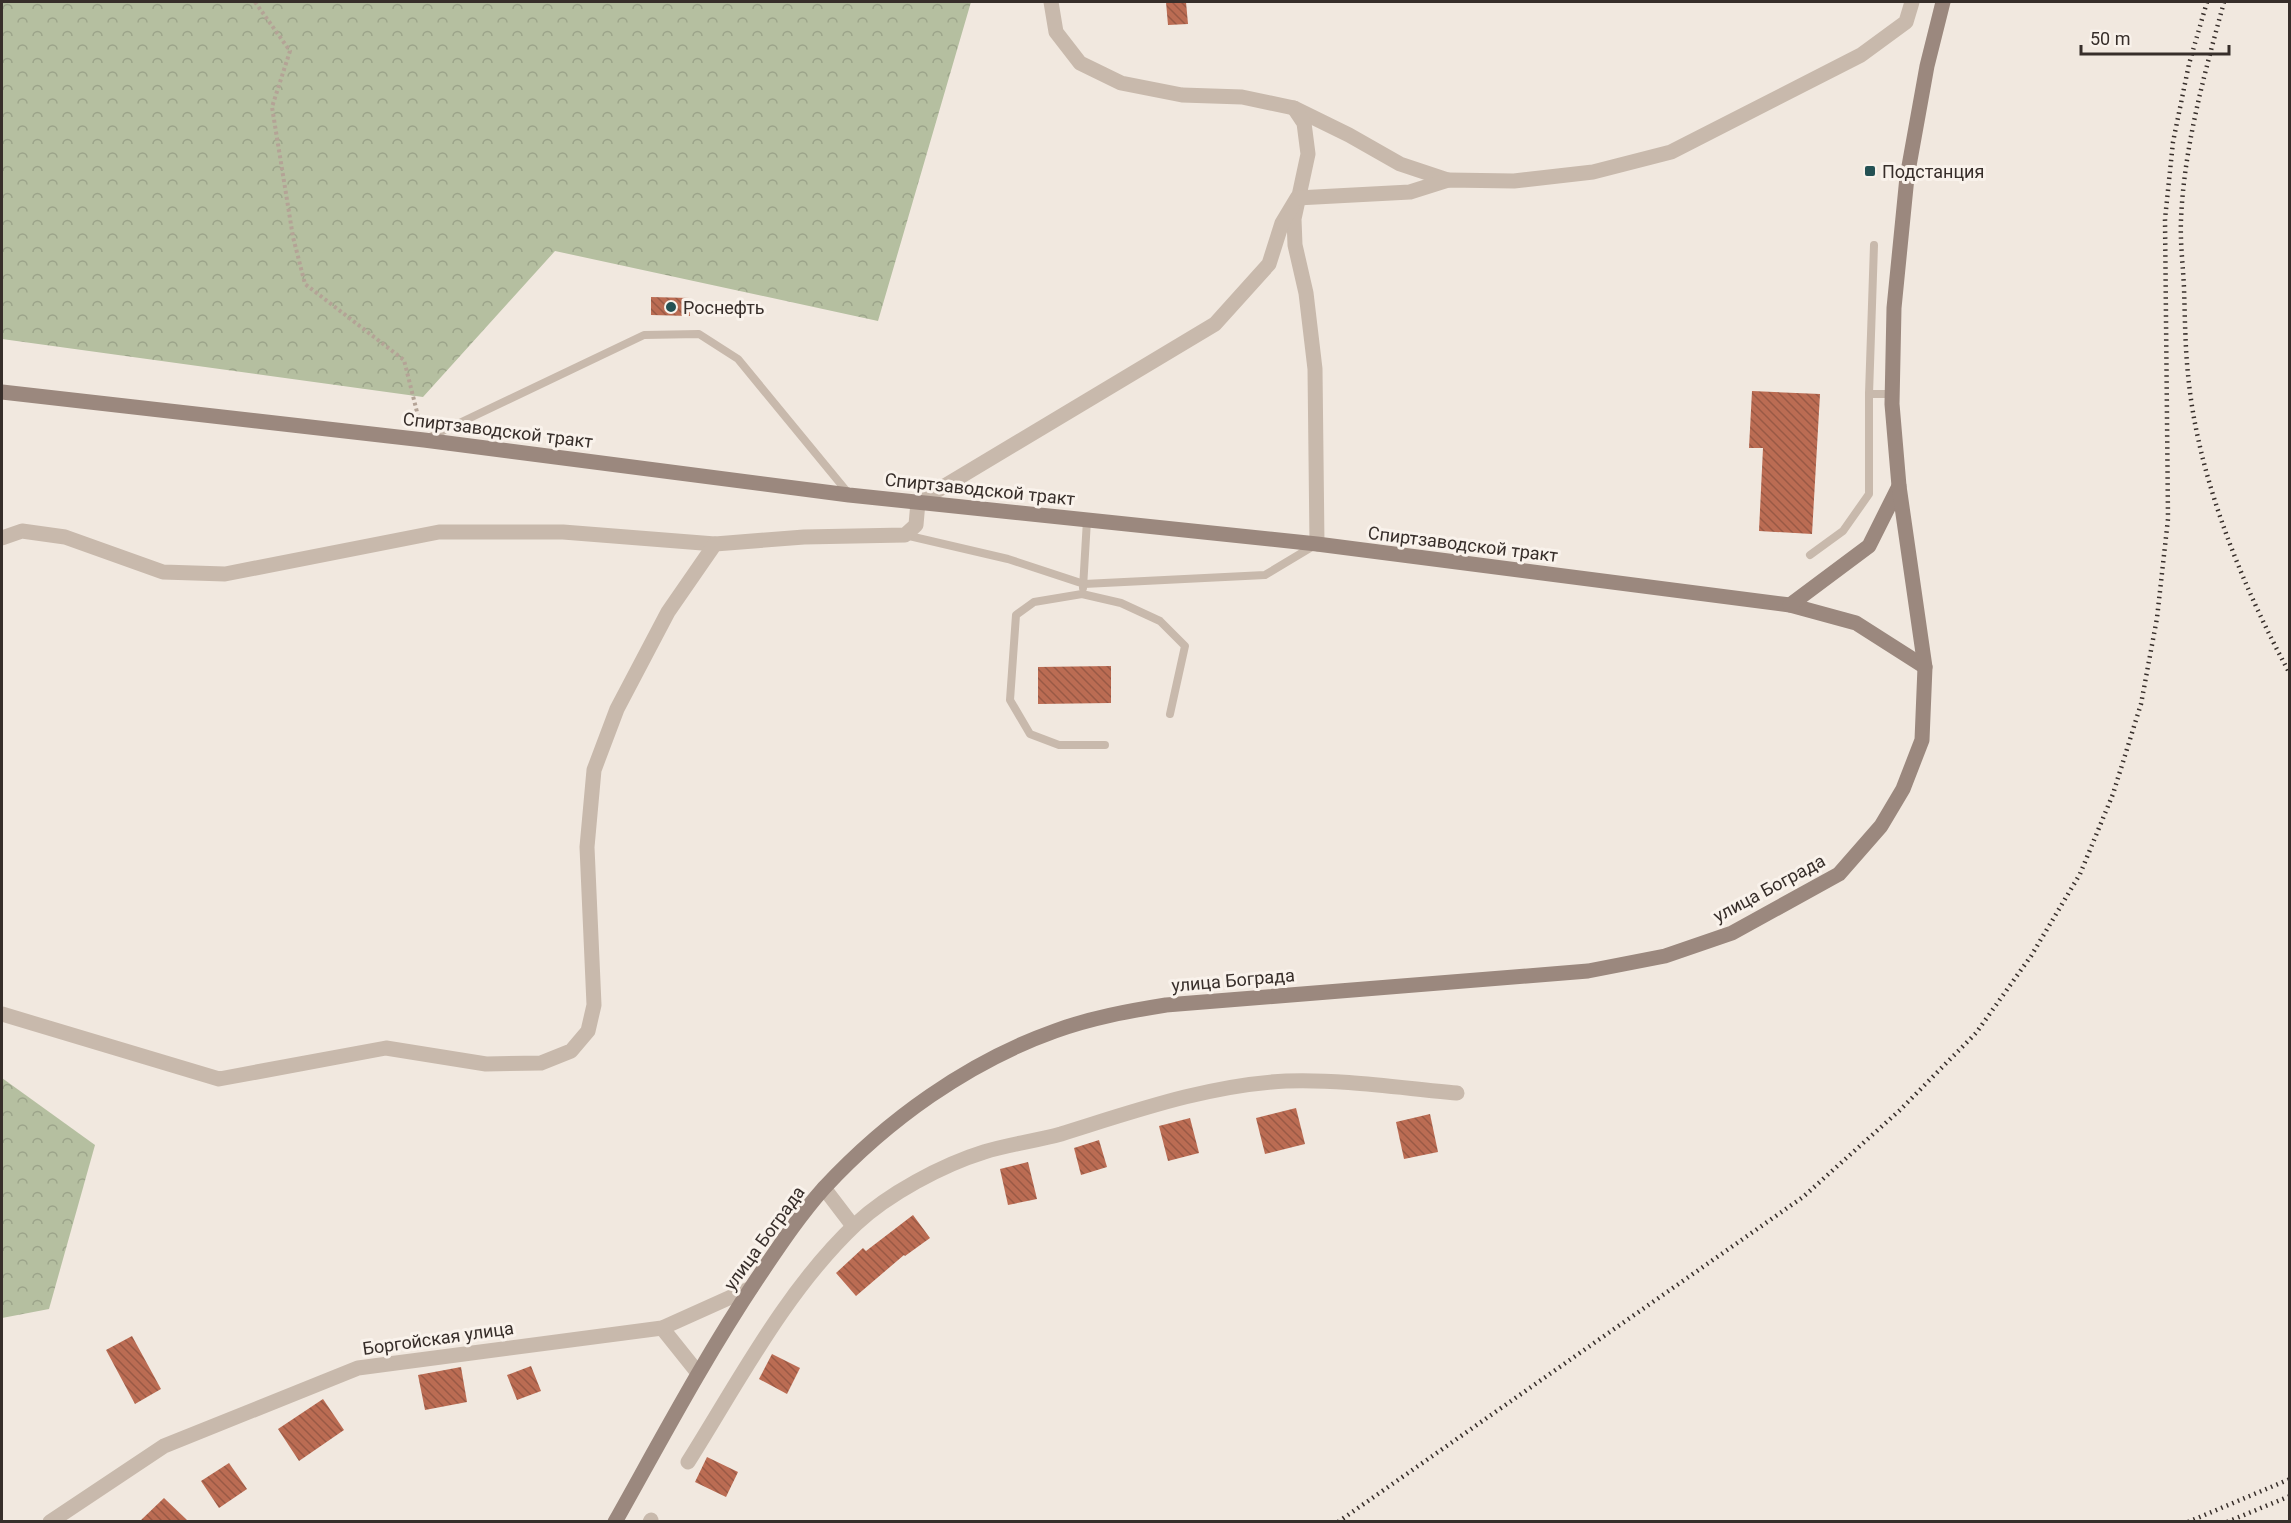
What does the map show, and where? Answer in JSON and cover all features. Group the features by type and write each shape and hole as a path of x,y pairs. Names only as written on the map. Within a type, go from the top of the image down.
{"main road":[{"name":"улица Бограда","path":"615,1521 698,1373 789,1232 824,1188 868,1145 909,1110 966,1074 1008,1051 1056,1030 1130,1011 1166,1005 1588,971 1665,956 1732,933 1839,874 1881,826 1904,789 1922,740 1925,667 1899,486 1892,394 1894,308 1907,177 1927,66 1943,2"},
{"name":"Спиртзаводской тракт","path":"2,392 424,440 849,495 1317,544 1790,605 1856,623 1925,667"},
{"path":"1790,605 1869,546 1899,486"}],"street":[{"path":"1051,2 1056,32 1080,63 1121,83 1182,94 1242,97 1294,108 1349,135 1400,164 1448,180 1514,181 1593,172 1671,152 1862,55 1906,22 1912,2"},
{"path":"1294,108 1304,123 1308,154 1294,219 1295,245 1306,293 1315,369 1317,544"},
{"path":"1297,198 1410,192 1448,180"},
{"path":"2,538 22,531 65,537 163,572 225,574 439,532 563,532 715,544 804,537 905,535 916,525 918,502 1215,324 1269,264 1282,223 1297,198"},
{"path":"2,1014 219,1079 386,1048 486,1064 541,1063 571,1051 588,1031 594,1005 587,848 594,770 617,709 668,612 715,544"},
{"path":"688,1462 797,1289 854,1226 883,1203 931,1174 984,1152 1057,1135 1162,1102 1218,1089 1286,1081 1340,1082 1457,1093"},
{"path":"824,1188 854,1226"},
{"name":"Боргойская улица","path":"50,1521 164,1446 358,1368 662,1328 752,1288"},
{"path":"662,1328 698,1373"}],"lane":[{"path":"1810,555 1843,531 1869,494 1869,394 1874,245"},
{"path":"424,440 644,335 699,334 738,359 849,495"},
{"path":"1869,394 1892,394"},
{"path":"1082,594 1087,520"},
{"path":"905,535 1008,559 1084,584 1265,575 1317,544"},
{"path":"1105,745 1059,745 1030,734 1010,700 1016,615 1034,602 1082,594 1121,603 1160,621 1185,646 1170,714"}],"path":[{"path":"255,2 290,51 272,106 293,237 305,284 404,360 424,440"}],"green space":[{"path":"2,2 971,2 878,321 555,251 423,397 2,339"},
{"path":"2,1078 95,1145 49,1309 2,1318"}],"building":[{"path":"1166,2 1186,2 1188,24 1168,25"},
{"name":"Роснефть","path":"651,297 690,298 690,316 651,315"},
{"path":"1752,391 1820,394 1812,534 1759,531 1763,448 1749,448"},
{"path":"1111,666 1111,703 1038,704 1038,667"},
{"path":"1296,1108 1305,1144 1265,1154 1256,1118"},
{"path":"1430,1114 1438,1152 1404,1159 1396,1122"},
{"path":"1190,1118 1199,1153 1168,1161 1159,1126"},
{"path":"1099,1140 1107,1167 1081,1175 1074,1148"},
{"path":"1028,1162 1037,1199 1008,1205 1000,1169"},
{"path":"913,1215 930,1238 904,1255 856,1296 836,1273 863,1248 866,1251"},
{"path":"132,1336 161,1389 135,1404 106,1350"},
{"path":"772,1354 800,1368 787,1394 759,1379"},
{"path":"531,1366 541,1391 517,1400 507,1375"},
{"path":"461,1367 467,1402 425,1410 418,1375"},
{"path":"323,1399 344,1430 299,1461 278,1429"},
{"path":"707,1457 738,1472 726,1497 695,1482"},
{"path":"229,1463 247,1489 219,1508 201,1481"},
{"path":"164,1498 188,1521 140,1521"}],"railway":[{"path":"1338,1522 1803,1197 1899,1111 1976,1033 2031,956 2080,874 2113,794 2141,704 2157,618 2168,519 2165,219 2173,142 2189,64 2207,2"},
{"path":"2224,2 2196,110 2183,192 2181,237 2188,374 2201,451 2224,529 2255,604 2290,674"},
{"path":"2188,1522 2290,1479"},
{"path":"2227,1522 2290,1496"}],"place":[{"name":"Подстанция","path":"1870,171"},
{"name":"Роснефть","path":"671,307"}]}
